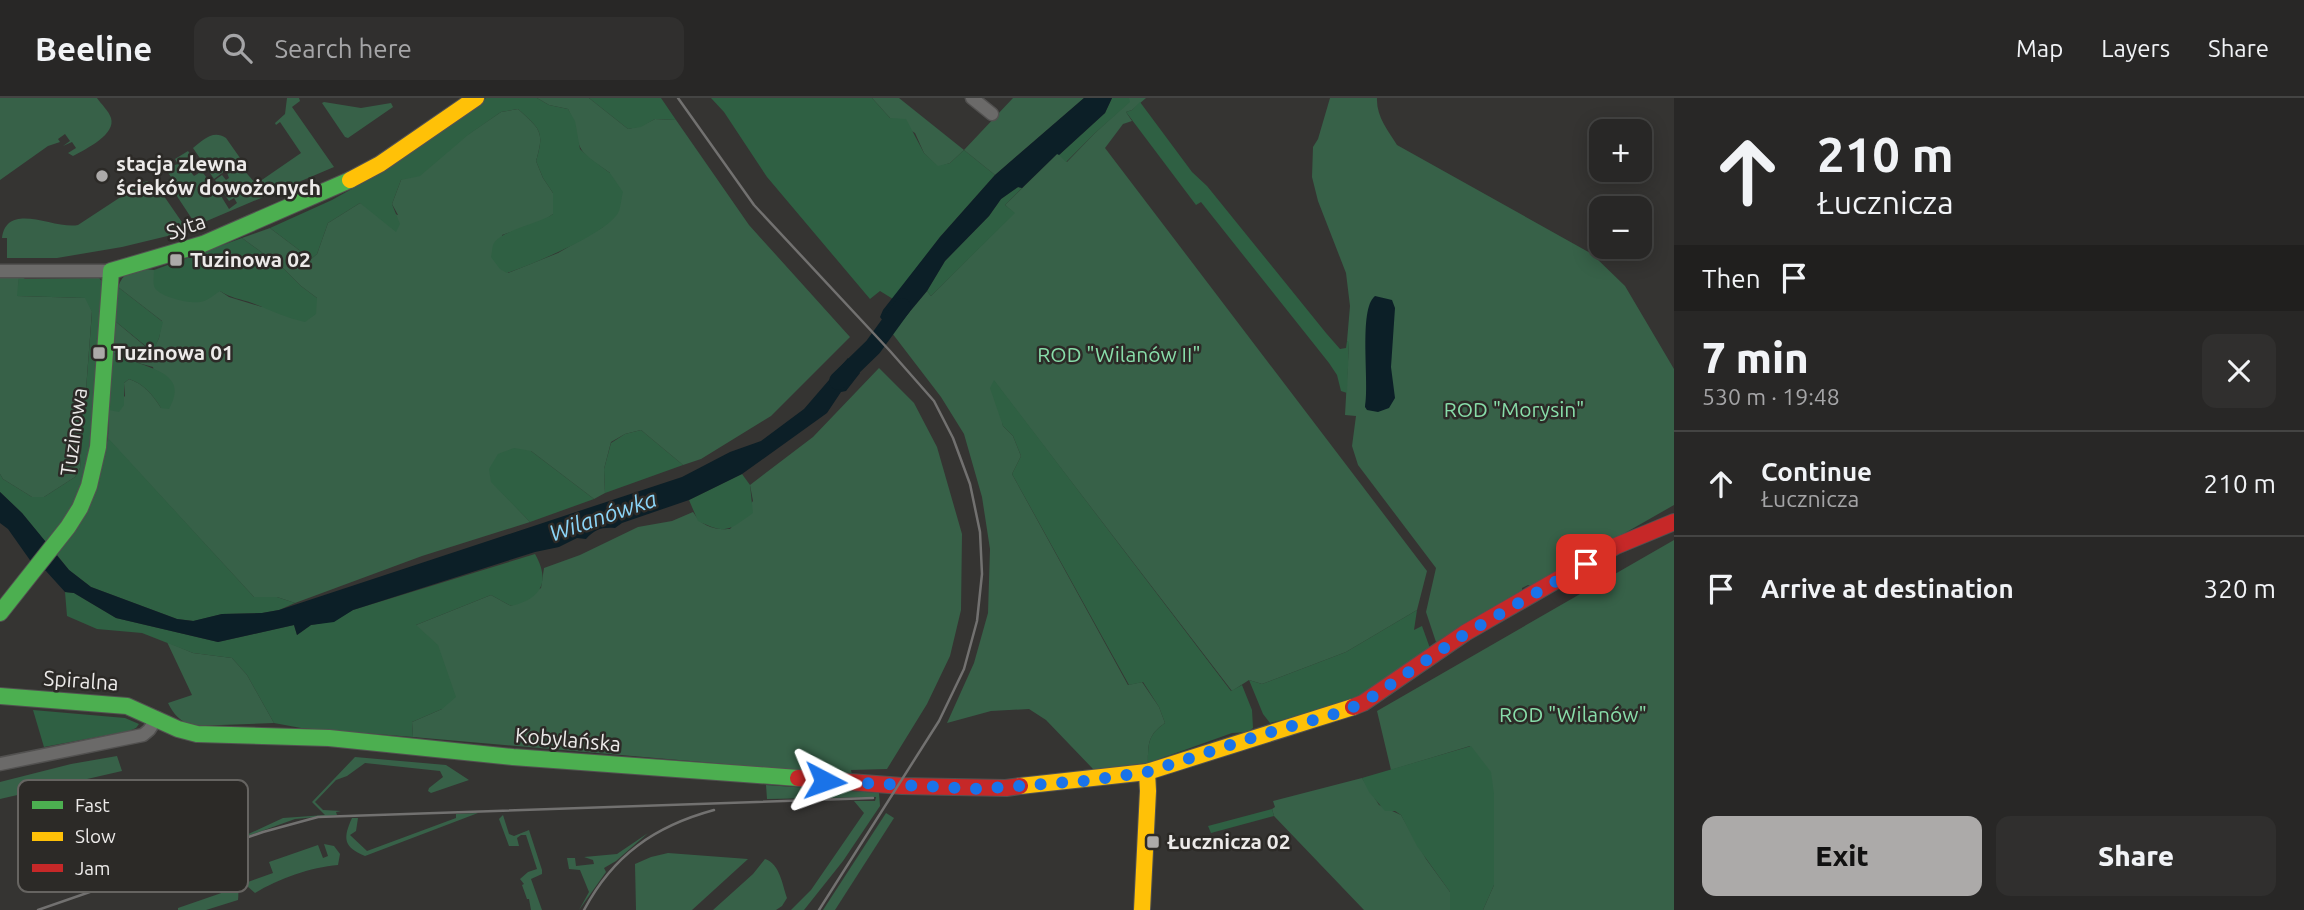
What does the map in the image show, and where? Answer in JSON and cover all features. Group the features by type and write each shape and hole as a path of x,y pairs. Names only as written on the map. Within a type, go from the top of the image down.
{"street":[{"name":"Syta","path":"0,271 111,271 203,244 339,186 380,164 476,98"},
{"path":"972,98 992,114"},
{"name":"Tuzinowa","path":"0,613 80,508 95,466 111,271"},
{"name":"Kobylańska","path":"157,718 178,729 197,734 329,738 526,758 902,786 1006,788 1147,772 1363,703 1465,634 1616,546 1674,522"},
{"name":"Spiralna","path":"0,696 127,706 157,718"},
{"path":"0,764 143,735 157,718"},
{"path":"1142,910 1147,772"}],"green space":[{"path":"0,98 97,98 110,115 111,124 100,140 73,156 68,153 76,148 72,142 63,146 70,141 65,134 58,139 60,142 48,146 0,180"},
{"path":"287,98 299,98 300,101 292,107 334,167 202,223 199,219 194,222 167,181 171,177 165,168 172,162 178,164 175,159 188,151 198,165 190,171 194,176 199,173 196,169 199,167 229,209 237,203 234,198 229,201 215,180 222,175 226,180 229,178 226,170 214,179 193,148 212,135 226,138 245,165 242,168 256,184 301,153 280,122 276,125 275,123 285,114"},
{"path":"486,98 537,98 549,105 568,109 575,121 580,149 610,173 623,192 619,211 611,221 584,239 550,256 507,273 500,269 491,257 493,245 497,240 511,231 553,214 553,193 536,161 540,143 539,131 518,109 501,112 468,135 420,176 401,180 392,204 400,224 396,232 360,203 328,223 317,254 311,259 270,228 332,200 382,172"},
{"path":"537,98 589,98 628,129 655,119 676,120 749,225 850,337 771,416 701,459 683,465 641,430 625,434 611,442 604,469 605,493 594,499 531,451 492,482 530,522 422,556 295,603 277,597 254,597 108,439 109,410 125,396 124,383 129,379 148,390 161,408 153,367 112,352 115,321 152,352 159,338 162,321 118,287 121,281 132,271 148,269 154,270 155,278 220,291 229,297 262,307 317,298 282,267 242,238 270,228 311,259 317,254 328,223 360,203 398,215 392,204 401,180 501,112 518,109 539,131 540,143 536,161 553,193 553,214 543,221 502,235 508,273 558,253 603,227 610,173 582,151 568,109 549,105"},
{"path":"589,98 661,98 676,120 655,119 641,127 628,129"},
{"path":"711,98 872,98 890,118 906,119 924,153 938,166 950,163 964,150 995,175 940,237 893,299 880,291 870,299 767,177 724,112"},
{"path":"872,98 899,98 964,150 950,163 938,167 924,153 915,133 890,118"},
{"path":"1013,98 1084,98 995,175 964,150"},
{"path":"1112,98 1129,98 1130,102 1066,162 1059,155 1105,113"},
{"name":"ROD \"Wilanów II\"","path":"1129,98 1146,98 1126,112 1132,121 1123,124 1105,148 1427,571 1417,610 1346,652 1262,684 1249,680 1232,691 994,381 1003,426 1013,436 1021,456 1012,474 1128,685 1142,682 1159,707 1165,723 1150,740 1148,763 1094,770 1046,720 1029,709 991,711 947,723 974,663 988,613 990,549 982,497 964,434 941,397 892,333 927,291 931,296 1014,213 1005,205 1058,153 1067,162 1129,102"},
{"name":"ROD \"Morysin\"","path":"1330,98 1377,98 1386,129 1397,145 1589,252 1589,259 1597,259 1625,286 1674,369 1674,505 1532,586 1522,588 1522,592 1436,642 1426,612 1436,568 1358,465 1352,446 1356,416 1345,415 1350,306 1346,273 1318,201 1312,177 1313,147 1318,139"},
{"path":"1140,102 1192,172 1207,186 1326,333 1340,349 1346,348 1347,341 1349,342 1347,393 1341,391 1337,375 1329,363 1201,202 1196,205 1126,112"},
{"path":"322,103 361,108 391,103 393,107 348,138"},
{"path":"147,181 157,186 186,228 180,233 122,247 57,258 7,258 7,238 2,238 6,227 13,221 33,219 78,225"},
{"path":"1018,187 1022,188 1005,205 1015,213 931,296 927,291 945,261 989,216 1001,199"},
{"path":"242,238 282,267 317,298 316,314 305,322 220,291 203,301 189,302 156,290 154,270"},
{"path":"19,275 25,279 99,278 104,283 86,482 48,545 22,513 0,492 0,474 3,479 32,497 44,497 75,477 80,468 92,312 85,298 17,296"},
{"path":"0,278 19,278 18,296 86,298 92,311 80,468 75,477 44,497 32,497 3,479 0,474"},
{"path":"118,287 163,322 153,352 115,321"},
{"path":"112,352 167,376 175,389 169,409 161,408 148,390 129,379 124,383 124,405 119,412 109,410"},
{"path":"879,368 914,403 937,447 962,534 961,610 950,656 927,704 887,769 851,770 852,775 413,737 412,722 442,709 416,625 491,595 511,606 541,588 544,568 580,555 638,527 672,521 693,512 708,526 730,529 753,501 750,485 813,437"},
{"path":"994,380 1231,691 1242,685 1252,710 1253,728 1248,732 1232,733 1148,763 1150,740 1165,723 1159,707 1143,682 1129,685 1012,474 1021,456 1013,436 1003,426 990,388"},
{"path":"641,430 683,465 605,493 604,469 611,443 625,434"},
{"path":"108,438 254,597 277,597 295,603 262,613 222,614 194,621 177,619 91,587 69,570 57,555 97,489"},
{"path":"514,448 531,451 594,499 530,522 491,482 489,469 498,454"},
{"path":"742,474 750,485 753,513 727,529 715,528 698,521 689,500"},
{"name":"ROD \"Wilanów\"","path":"1674,540 1674,910 1483,910 1494,885 1470,746 1391,770 1377,711"},
{"path":"535,554 540,564 542,581 536,594 530,599 511,606 491,595 416,625 438,645 456,697 442,709 412,722 413,737 301,728 274,723 247,675 232,658 193,653 142,633 97,629 67,616 65,592 74,593 116,618 218,642 294,625 297,635 311,625 334,621 353,610"},
{"path":"1417,610 1414,630 1422,626 1431,651 1342,706 1270,723 1263,714 1249,680 1262,684 1346,652"},
{"path":"167,642 193,653 232,658 247,675 274,723 192,726 180,719 168,703 192,695"},
{"path":"33,710 125,718 139,724 129,731 44,747"},
{"path":"1471,746 1491,772 1494,794 1494,885 1483,910 1450,910 1450,892 1417,846 1401,815 1395,811 1385,811 1369,792 1362,778"},
{"path":"117,756 122,771 83,780 18,780 18,795 0,799 0,782 71,764"},
{"path":"355,757 446,765 469,780 431,793 429,788 443,777 440,771 365,763 347,776 336,780 315,802 323,810 341,811 336,812 337,815 295,819 248,836 283,818 325,815 312,802"},
{"path":"1362,778 1379,805 1401,815 1426,859 1450,892 1450,910 1364,910 1274,816 1273,801"},
{"path":"766,785 879,793 880,806 843,861 804,910 791,910 811,890 864,813 854,801 875,801 876,797 767,799"},
{"path":"1272,809 1274,816 1211,833 1208,826"},
{"path":"478,813 365,856 352,849 346,836 352,818 358,818 356,831 350,835 367,851 456,818 456,814"},
{"path":"886,813 894,818 835,910 823,910"},
{"path":"503,815 509,834 514,836 529,830 542,870 542,874 531,879 542,910 531,910 520,879 537,869 526,835 517,838 519,846 509,846 499,819"},
{"path":"648,833 604,868 606,872 579,910 589,892 580,870 569,869 567,858 575,858 576,866 594,864 593,860 584,857 617,854"},
{"path":"324,844 334,846 340,854 338,865 295,874 255,893 248,887 248,882 273,873 269,862 318,845 323,858 328,856"},
{"path":"668,853 748,859 692,910 636,910 635,864"},
{"path":"765,859 774,865 780,875 787,898 782,906 776,910 713,910 753,874"},
{"path":"224,892 238,892 238,900 206,910 178,908"}],"water":[{"path":"1084,98 1112,98 1105,113 1059,155 1022,188 1018,187 1001,199 989,216 945,261 927,291 892,333 880,317 883,310 940,237 995,175"},
{"path":"1375,296 1392,300 1395,308 1391,367 1395,398 1389,408 1378,412 1365,407 1367,315"},
{"path":"848,358 860,373 846,391 841,392 827,413 742,474 689,500 622,523 615,528 599,529 586,539 577,538 559,547 535,552 353,610 334,622 311,625 297,635 294,625 218,642 116,618 74,593 65,592 46,571 32,563 8,529 0,523 0,492 22,513 69,570 91,587 177,619 193,621 222,614 279,610 682,477 730,452 761,441 804,409"}],"waterway":[{"name":"Wilanówka","path":"838,381 873,347 902,307"}],"railway":[{"path":"678,98 754,205 934,401 953,438 970,484 980,532 982,574 977,621 964,669 939,721 819,910"},
{"path":"248,837 318,817 873,798"},
{"path":"584,910 608,873 638,845 673,825 714,810"},
{"path":"38,910 90,892"}],"traffic: fast":[{"path":"0,613 68,527 89,486 98,447 111,271 203,244 350,180"},
{"path":"0,696 127,706 178,729 197,734 329,738 513,757 798,778"}],"traffic: slow":[{"path":"350,180 380,164 476,98"},
{"path":"1020,786 1147,772 1353,707"},
{"path":"1142,910 1147,772"}],"traffic: jam":[{"path":"1353,707 1363,703 1465,633 1616,546 1674,522"},
{"path":"798,778 902,786 1020,786"}],"place":[{"name":"stacja zlewna ścieków dowożonych","path":"102,176"},
{"name":"Tuzinowa 02","path":"176,260"},
{"name":"Tuzinowa 01","path":"99,353"},
{"name":"Łucznicza 02","path":"1153,842"}],"route":[{"path":"825,781 979,789 1083,781 1147,772 1363,703 1435,652 1586,564"}]}
